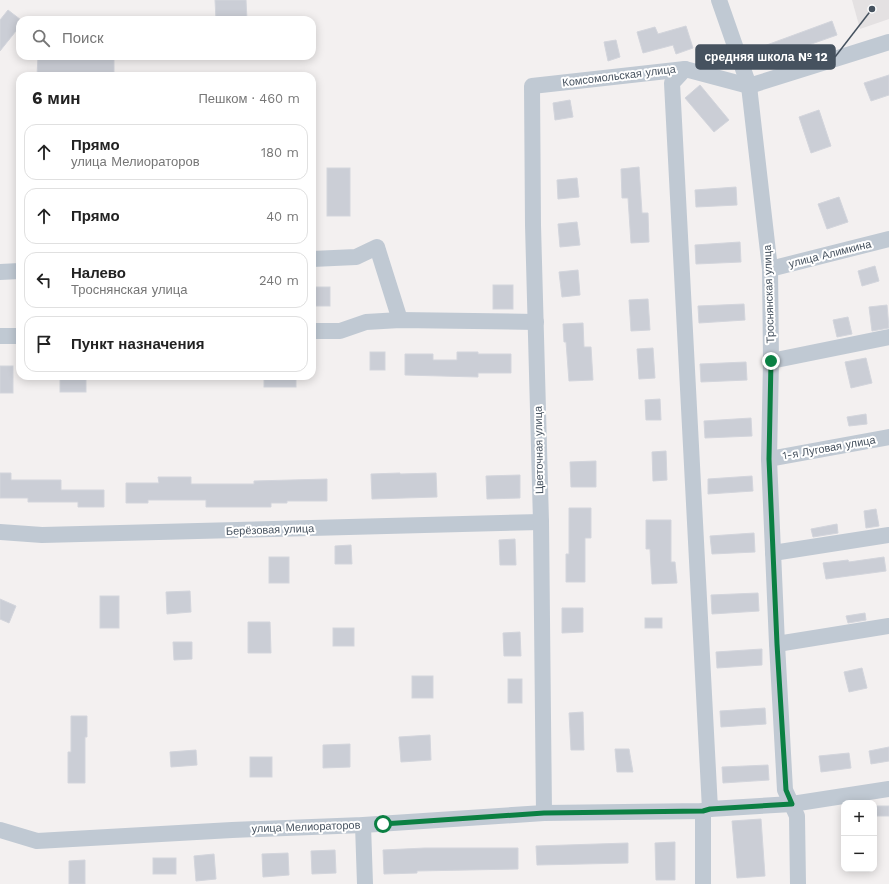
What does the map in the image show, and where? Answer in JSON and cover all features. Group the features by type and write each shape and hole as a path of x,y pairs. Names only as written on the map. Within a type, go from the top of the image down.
{"street":[{"name":"Троснянская улица","path":"719,0 749,86 770,269 771,361 769,459 772,553 786,790 797,816 798,884"},
{"path":"749,86 889,42"},
{"path":"685,69 672,83 706,810 703,884"},
{"name":"Комсомольская улица","path":"532,86 685,69 749,86"},
{"name":"Цветочная улица","path":"532,86 533,225 541,522 544,813"},
{"name":"улица Алимкина","path":"770,269 889,239"},
{"path":"316,259 356,257 377,247 400,320"},
{"path":"0,272 16,271"},
{"path":"316,331 340,331 366,322 400,320 536,322"},
{"path":"0,336 16,336"},
{"path":"771,361 889,336"},
{"name":"1-я Луговая улица","path":"769,459 889,437"},
{"name":"Берёзовая улица","path":"0,532 42,535 541,522"},
{"path":"772,553 889,535"},
{"path":"777,644 889,626"},
{"name":"улица Мелиораторов","path":"0,830 37,841 232,830 363,825 544,813 706,810 792,804 889,788"},
{"path":"363,825 365,884"}],"shaded area":[{"path":"852,0 889,0 889,19 860,29"}],"building":[{"path":"215,0 246,0 247,16 216,16"},
{"path":"8,10 16,16 16,31 0,51 0,20"},
{"path":"832,21 837,35 769,59 764,46"},
{"path":"686,26 693,48 676,54 673,45 643,53 637,32 655,27 658,34"},
{"path":"616,40 620,57 608,61 604,42"},
{"path":"38,60 114,60 114,72 37,72"},
{"path":"889,75 889,95 871,101 864,83"},
{"path":"700,85 729,120 714,132 685,98"},
{"path":"570,100 573,117 555,120 553,103"},
{"path":"819,110 831,146 811,153 799,117"},
{"path":"639,167 642,213 648,213 649,242 631,243 628,198 622,198 621,169"},
{"path":"327,168 350,168 350,216 327,216"},
{"path":"577,178 579,197 558,199 557,180"},
{"path":"736,187 737,205 696,207 695,190"},
{"path":"839,197 848,222 827,229 818,204"},
{"path":"577,222 580,245 560,247 558,224"},
{"path":"740,242 741,262 696,264 695,245"},
{"path":"875,266 879,281 862,286 858,271"},
{"path":"578,270 580,295 562,297 559,272"},
{"path":"493,285 513,285 513,309 493,309"},
{"path":"316,287 330,287 330,306 316,306"},
{"path":"648,299 650,330 631,331 629,300"},
{"path":"744,304 745,320 699,323 698,306"},
{"path":"887,305 889,328 872,331 869,307"},
{"path":"848,317 852,334 837,337 833,320"},
{"path":"583,323 584,347 591,347 593,380 569,381 563,324"},
{"path":"653,348 655,378 639,379 637,349"},
{"path":"370,352 385,352 385,370 370,370"},
{"path":"457,352 478,352 478,354 511,354 511,373 478,373 478,377 405,375 405,354 433,354 433,360 457,360"},
{"path":"866,358 872,383 851,388 845,362"},
{"path":"746,362 747,380 701,382 700,364"},
{"path":"0,366 13,366 13,393 0,393"},
{"path":"60,380 86,380 86,392 60,392"},
{"path":"264,380 296,380 296,387 264,387"},
{"path":"660,399 661,420 646,420 645,400"},
{"path":"866,414 867,424 849,426 847,417"},
{"path":"751,418 752,436 705,438 704,421"},
{"path":"666,451 667,480 653,481 652,452"},
{"path":"596,461 596,487 571,487 570,462"},
{"path":"0,473 11,473 11,480 61,480 61,490 104,490 104,507 78,507 78,502 28,502 28,498 0,498"},
{"path":"436,473 437,497 372,499 371,474"},
{"path":"520,475 520,498 487,499 486,476"},
{"path":"752,476 753,491 708,494 708,479"},
{"path":"158,477 191,477 191,484 254,484 254,481 327,479 327,501 287,501 287,503 271,503 271,507 206,507 206,500 148,500 148,503 126,503 126,483 159,483"},
{"path":"569,508 591,508 591,538 585,538 585,582 566,582 566,554 569,554"},
{"path":"876,509 879,526 866,528 864,511"},
{"path":"646,520 671,520 671,562 675,562 677,583 652,584 650,549 646,549"},
{"path":"837,524 838,533 813,537 811,529"},
{"path":"754,533 755,552 712,554 710,536"},
{"path":"515,539 516,565 500,565 499,540"},
{"path":"351,545 352,564 335,564 335,546"},
{"path":"269,557 289,557 289,583 269,583"},
{"path":"884,557 886,571 826,579 823,563 848,560 849,562"},
{"path":"190,591 191,612 167,614 166,592"},
{"path":"758,593 759,611 712,614 711,595"},
{"path":"100,596 119,596 119,628 100,628"},
{"path":"0,599 16,606 9,623 0,619"},
{"path":"562,608 583,608 583,632 562,633"},
{"path":"865,613 866,620 848,623 846,616"},
{"path":"645,618 662,618 662,628 645,628"},
{"path":"248,622 270,622 271,653 248,653"},
{"path":"333,628 354,628 354,646 333,646"},
{"path":"520,632 521,656 504,656 503,633"},
{"path":"173,642 192,642 192,659 174,660"},
{"path":"762,649 762,665 717,668 716,652"},
{"path":"862,668 867,688 849,692 844,672"},
{"path":"412,676 433,676 433,698 412,698"},
{"path":"508,679 522,679 522,703 508,703"},
{"path":"765,708 766,724 721,727 720,711"},
{"path":"583,712 584,750 571,750 569,713"},
{"path":"71,716 87,716 87,737 85,737 85,783 68,783 68,752 71,752"},
{"path":"430,735 431,760 401,762 399,737"},
{"path":"350,744 350,767 323,768 323,745"},
{"path":"889,747 889,761 871,764 869,751"},
{"path":"615,749 629,749 633,772 617,772"},
{"path":"196,750 197,765 171,767 170,752"},
{"path":"849,753 851,768 821,772 819,756"},
{"path":"250,757 272,757 272,777 250,777"},
{"path":"768,765 769,780 723,783 722,767"},
{"path":"877,806 889,806 889,816 877,816"},
{"path":"761,819 765,876 737,878 732,821"},
{"path":"675,842 675,880 656,880 655,843"},
{"path":"628,843 628,863 537,865 536,846"},
{"path":"425,848 518,848 518,869 417,871 417,873 384,874 383,850"},
{"path":"335,850 336,873 312,874 311,851"},
{"path":"288,853 289,875 263,877 262,854"},
{"path":"214,854 216,879 196,881 194,856"},
{"path":"153,858 176,858 176,874 153,874"},
{"path":"85,860 85,884 69,884 69,861"}],"place":[{"name":"средняя школа № 12","path":"872,9"}],"route":[{"path":"383,824 544,813 703,811 710,809 792,804 786,790 772,553 769,459 771,361"}]}
